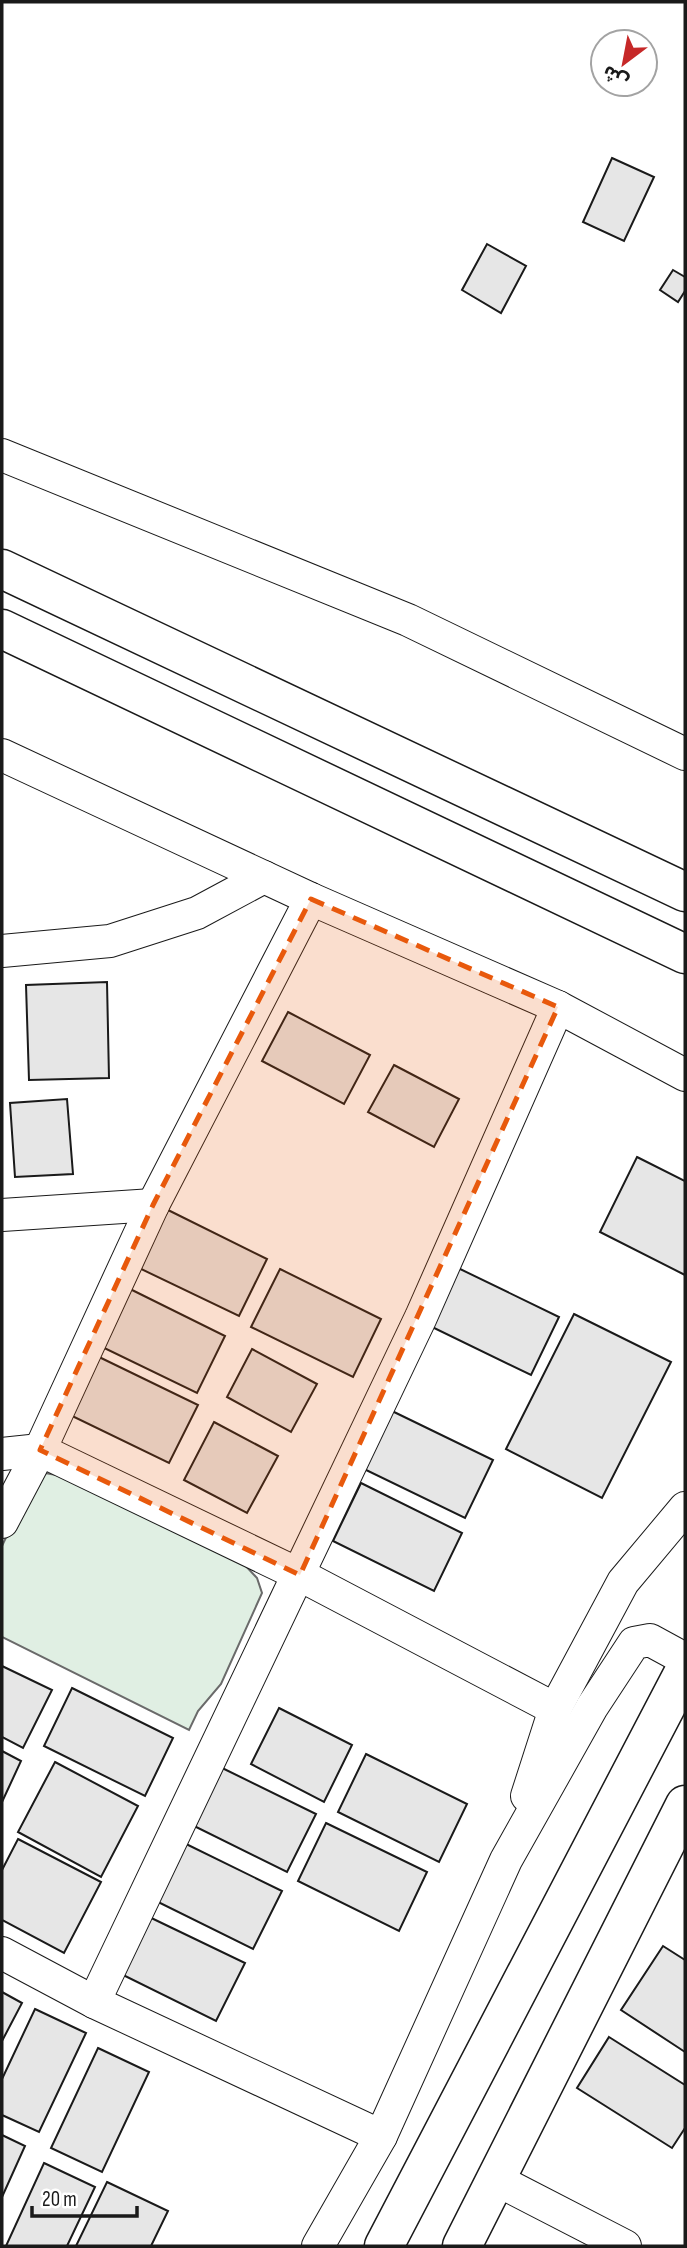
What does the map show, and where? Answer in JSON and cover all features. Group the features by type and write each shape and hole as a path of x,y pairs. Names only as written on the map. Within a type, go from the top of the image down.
{"main road":[{"path":"2,569 685,892"},
{"path":"2,629 685,954"},
{"path":"384,2246 685,1670"},
{"path":"462,2246 685,1805"}],"street":[{"path":"2,455 408,620 685,754"},
{"path":"2,755 311,899 558,1007 685,1075"},
{"path":"2,951 110,941 197,913 264,877"},
{"path":"2,1522 40,1450 153,1205 311,899"},
{"path":"93,2002 421,1317 558,1007"},
{"path":"2,1215 153,1205"},
{"path":"2,1454 40,1450 300,1574 555,1709"},
{"path":"506,1860 555,1709 623,1583 685,1508"},
{"path":"318,2246 381,2136 506,1860 592,1707 634,1643 650,1640 685,1659"},
{"path":"2,1953 93,2002 381,2136"},
{"path":"495,2179 625,2246"}],"highlighted area":[{"path":"311,899 558,1007 300,1575 40,1450 153,1205"}],"green space":[{"path":"45,1473 68,1477 243,1563 257,1578 262,1593 221,1684 198,1711 189,1730 2,1637 2,1546 33,1480"}],"building":[{"path":"612,158 654,177 624,241 583,222"},
{"path":"487,244 526,266 501,313 462,290"},
{"path":"673,270 685,277 685,291 678,302 660,290"},
{"path":"107,982 109,1078 29,1080 26,985"},
{"path":"288,1012 370,1055 344,1104 262,1061"},
{"path":"394,1065 459,1099 434,1147 368,1112"},
{"path":"67,1099 73,1174 15,1177 10,1103"},
{"path":"637,1157 685,1181 685,1275 600,1232"},
{"path":"166,1209 267,1259 239,1316 137,1267"},
{"path":"458,1268 559,1317 531,1375 430,1326"},
{"path":"280,1269 381,1319 353,1377 251,1327"},
{"path":"124,1286 225,1336 197,1393 96,1344"},
{"path":"574,1314 671,1362 602,1498 506,1449"},
{"path":"252,1349 317,1384 291,1432 227,1397"},
{"path":"97,1356 198,1405 169,1463 68,1414"},
{"path":"392,1411 493,1460 465,1518 364,1469"},
{"path":"214,1422 278,1456 247,1513 184,1480"},
{"path":"361,1483 462,1533 434,1591 333,1541"},
{"path":"2,1666 52,1690 23,1748 2,1737"},
{"path":"72,1688 173,1738 145,1796 44,1746"},
{"path":"279,1708 352,1745 324,1802 251,1764"},
{"path":"2,1751 21,1761 2,1802"},
{"path":"366,1754 467,1804 439,1862 338,1812"},
{"path":"55,1762 138,1806 101,1877 18,1832"},
{"path":"214,1764 316,1814 287,1872 186,1822"},
{"path":"326,1823 427,1872 399,1931 298,1881"},
{"path":"18,1839 101,1882 64,1953 2,1920 2,1870"},
{"path":"180,1841 282,1891 253,1949 152,1899"},
{"path":"143,1914 245,1963 216,2021 115,1971"},
{"path":"663,1946 685,1960 685,2052 621,2010"},
{"path":"2,1992 22,2003 2,2041"},
{"path":"35,2009 86,2033 39,2132 2,2115 2,2079"},
{"path":"609,2037 685,2085 685,2128 672,2148 577,2088"},
{"path":"98,2048 149,2072 102,2172 51,2148"},
{"path":"2,2135 25,2146 2,2197"},
{"path":"44,2163 95,2187 67,2246 6,2246"},
{"path":"107,2182 168,2211 151,2246 76,2246"}]}
